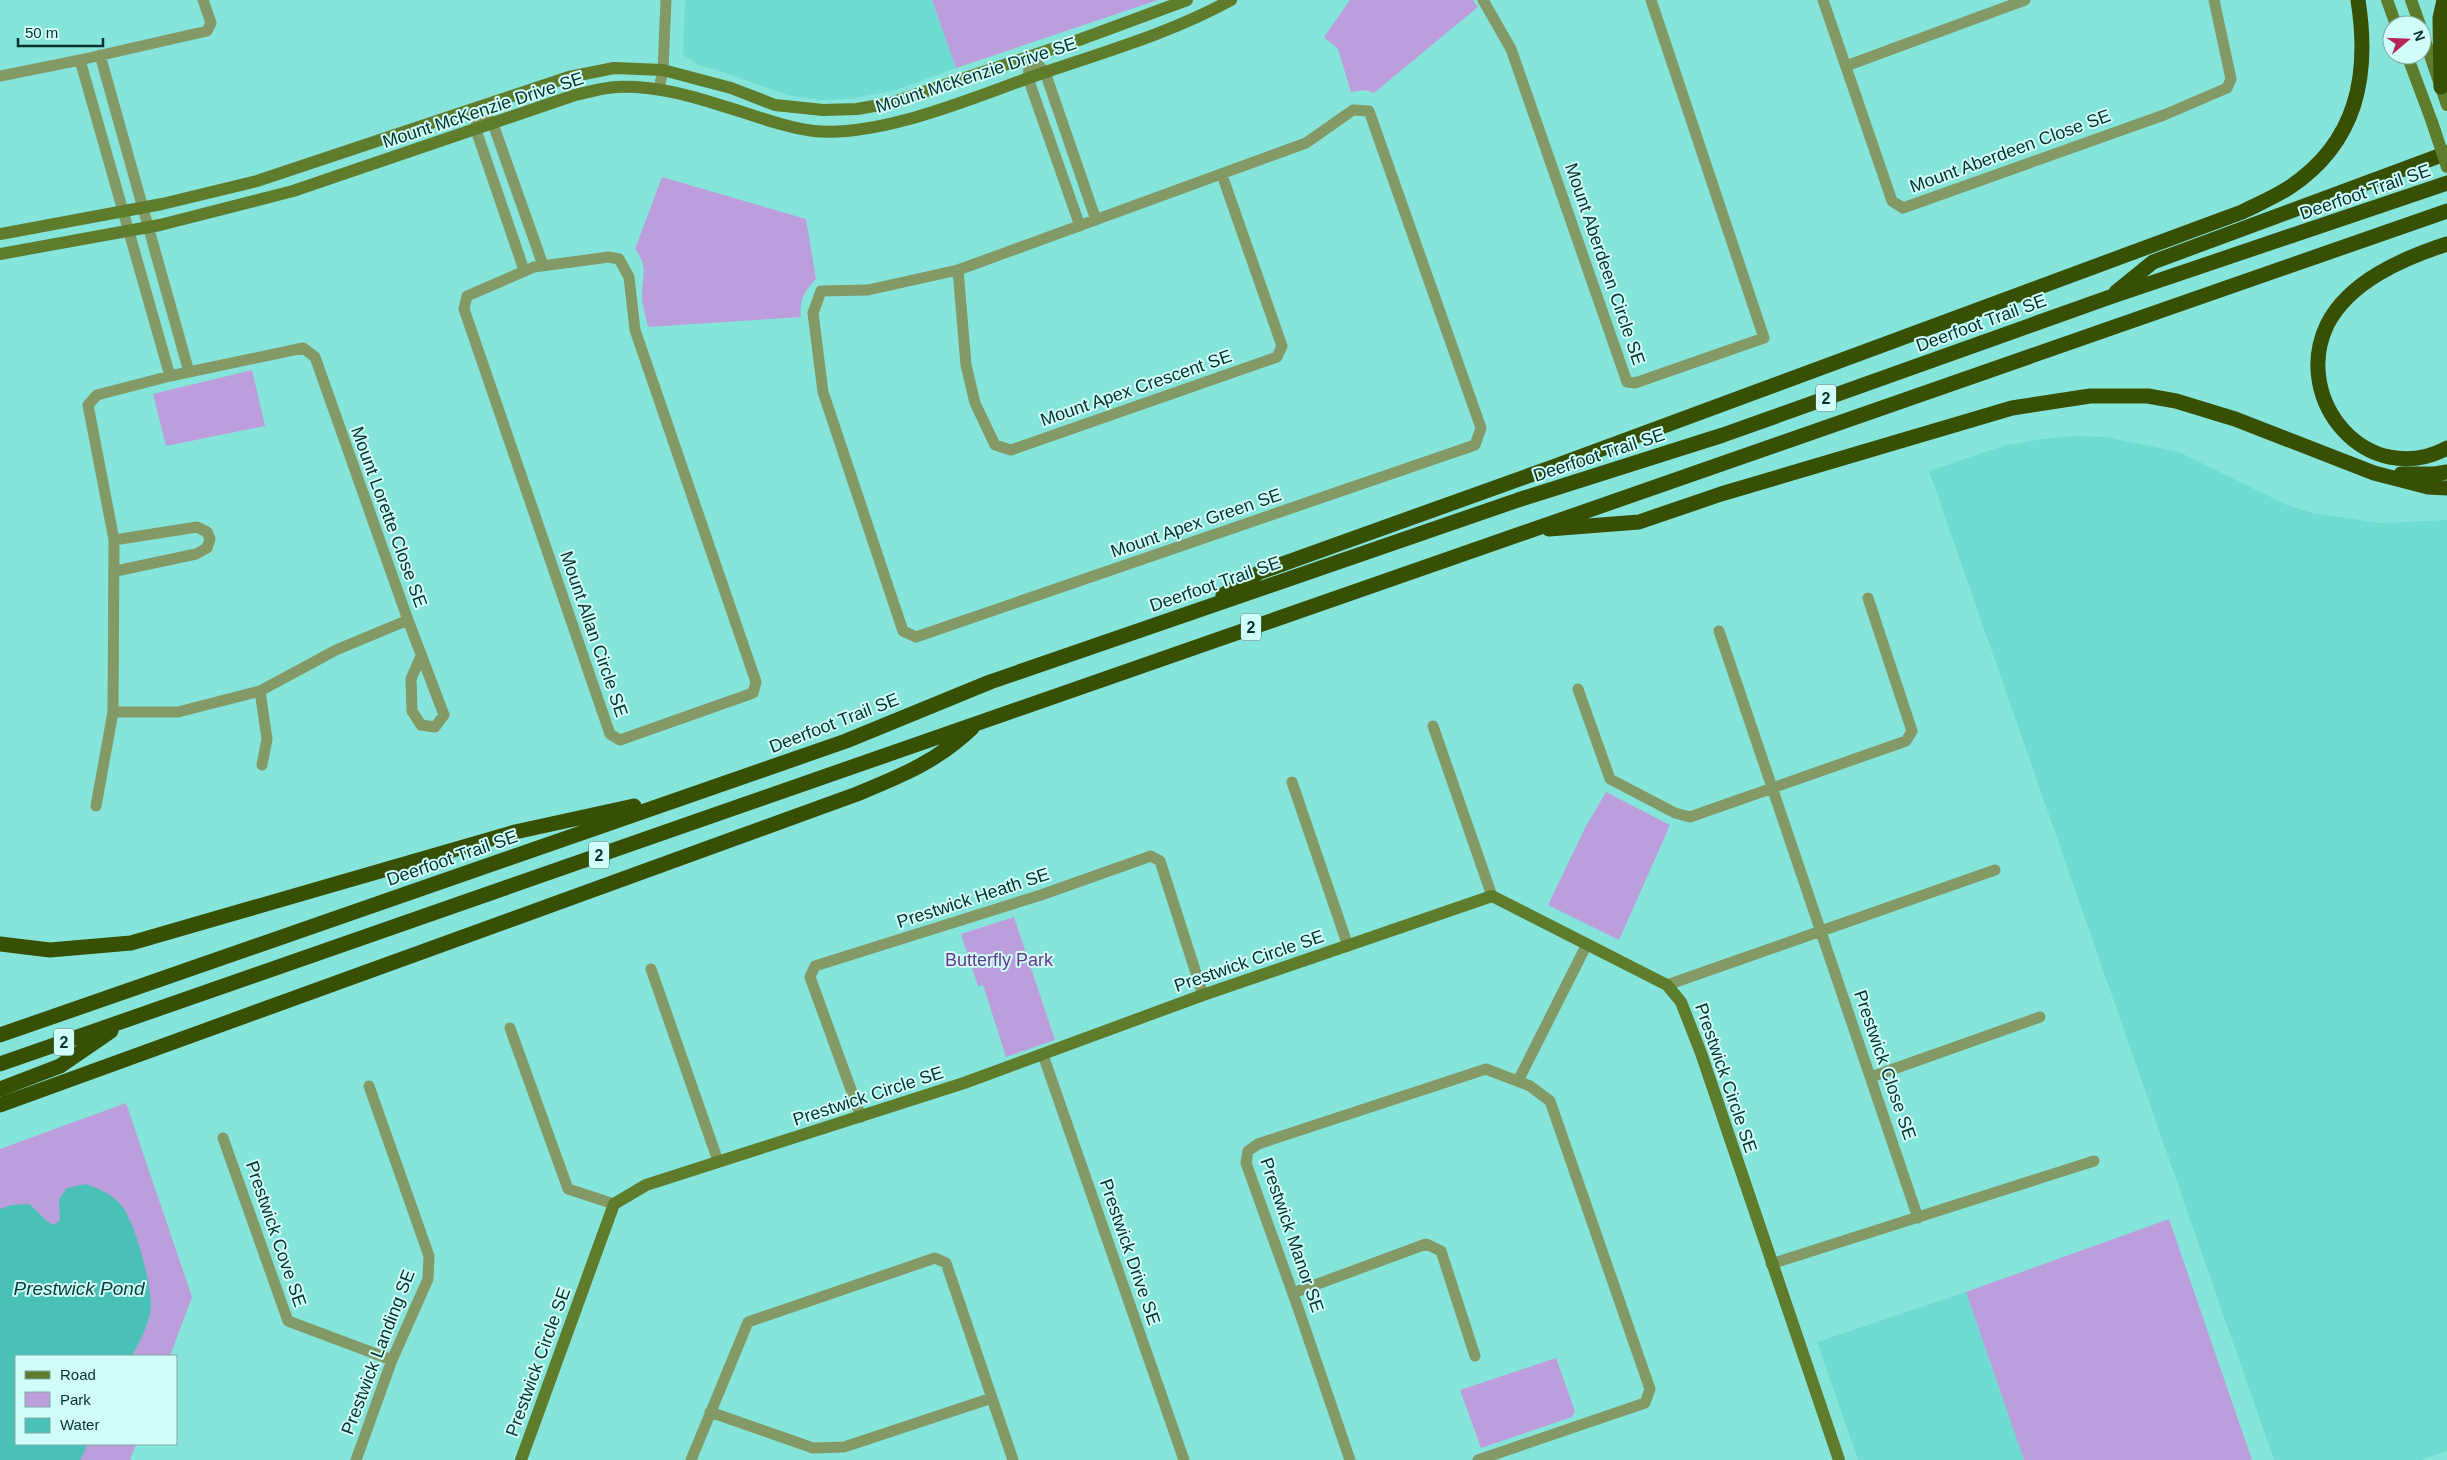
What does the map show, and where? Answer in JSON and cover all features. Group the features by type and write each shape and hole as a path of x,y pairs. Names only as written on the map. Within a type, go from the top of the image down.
{"highway":[{"path":"1203,608 1260,572 1863,352 2242,212 2265,201 2290,187 2314,168 2330,152 2356,105 2362,79 2363,51 2358,0"},
{"path":"2441,87 2440,18 2444,0"},
{"path":"2110,297 2153,262 2447,153"},
{"name":"Deerfoot Trail SE","path":"0,1035 846,741 990,682 1518,500 1723,435 2110,297 2447,183"},
{"name":"2","path":"0,1064 2447,211"},
{"path":"2447,244 2403,261 2361,286 2336,311 2328,324 2317,356 2322,395 2330,412 2352,439 2366,450 2400,459 2435,454 2447,448"},
{"path":"1525,531 1639,522 1721,494 2012,408 2090,396 2148,396 2183,403 2235,419 2374,473 2428,487 2447,488"},
{"path":"2374,473 2435,474 2447,472"},
{"path":"0,1105 857,794 924,765 951,747 976,724"},
{"path":"0,944 50,950 130,943 516,832 701,791"},
{"path":"0,1089 60,1066 127,1020"}],"street":[{"path":"0,76 80,60 207,30 211,23 203,0"},
{"path":"659,89 663,70 666,0"},
{"name":"Mount McKenzie Drive SE","path":"0,234 143,208 257,181 478,109 569,77 614,68 663,70 731,88 775,105 823,110 857,109 891,103 1187,0"},
{"name":"Mount McKenzie Drive SE","path":"0,254 148,228 293,191 575,95 615,88 659,89 723,106 780,125 816,131 859,129 895,121 1028,78 1171,28 1203,15 1231,0"},
{"name":"Mount Aberdeen Circle SE","path":"1483,0 1511,49 1627,382 1635,384 1764,338 1651,0"},
{"name":"Mount Aberdeen Close SE","path":"1823,0 1892,201 1903,208 2164,115 2227,88 2231,79 2214,0"},
{"path":"1846,66 2025,0"},
{"path":"2387,0 2392,15"},
{"path":"2411,0 2416,15"},
{"path":"100,55 189,372"},
{"path":"1030,56 1045,72 1096,220"},
{"path":"1030,56 1028,78 1080,226"},
{"path":"80,60 170,376"},
{"path":"2432,61 2447,105"},
{"path":"2411,65 2447,167"},
{"path":"478,109 493,124 543,265"},
{"path":"478,109 476,130 524,270"},
{"name":"Mount Apex Green SE","path":"1352,110 1370,111 1481,428 1475,445 916,637 904,632 822,392 813,313 821,291 868,290 958,270 1096,220 1306,143 1352,110"},
{"name":"Mount Apex Crescent SE","path":"958,270 966,365 975,403 995,445 1011,450 1277,357 1282,346 1222,175"},
{"name":"Mount Allan Circle SE","path":"609,257 619,259 626,268 630,276 635,330 756,682 752,693 620,740 610,734 464,309 467,296 524,270 543,265 609,257"},
{"name":"Mount Lorette Close SE","path":"303,348 315,358 408,620 336,650 260,691 178,712 113,712 116,571 114,540 88,405 96,395 189,372 303,348"},
{"path":"114,540 197,527 207,532 210,539 207,548 196,554 116,571"},
{"path":"1578,689 1610,779 1675,813 1690,817 1906,741 1912,732 1868,598"},
{"path":"408,620 444,714 434,726 421,725 412,710 411,680 421,656"},
{"name":"Prestwick Close SE","path":"1720,631 1918,1218"},
{"path":"260,691 267,739 262,766"},
{"path":"96,806 113,712"},
{"path":"1433,726 1492,896"},
{"path":"1292,782 1348,946"},
{"name":"Prestwick Heath SE","path":"861,1117 810,977 815,966 1042,895 1151,856 1160,861 1203,995"},
{"path":"1668,986 1995,870"},
{"name":"Prestwick Circle SE","path":"520,1460 614,1204 646,1185 861,1117 1043,1054 1203,995 1492,896 1586,946 1668,986 1681,1002 1701,1053 1839,1460"},
{"path":"1518,1082 1586,946"},
{"path":"651,969 718,1161"},
{"path":"1870,1077 2040,1017"},
{"path":"510,1028 568,1189 614,1204"},
{"name":"Prestwick Drive SE","path":"1043,1054 1184,1460"},
{"name":"Prestwick Manor SE","path":"1350,1460 1246,1163 1248,1151 1258,1144 1486,1068 1530,1086 1550,1102 1650,1389 1645,1402 1511,1455 1478,1460"},
{"name":"Prestwick Landing SE","path":"356,1460 392,1360 428,1279 429,1256 370,1086"},
{"name":"Prestwick Cove SE","path":"224,1138 288,1321 392,1360"},
{"path":"1771,1264 2094,1161"},
{"path":"1293,1293 1426,1244 1441,1251 1475,1356"},
{"path":"691,1460 748,1322 935,1258 946,1263 1013,1460"},
{"path":"710,1412 813,1448 844,1448 992,1398"}],"shaded area":[{"path":"685,0 932,0 956,68 896,90 850,99 819,100 787,95 698,65 683,55"},
{"path":"2074,436 2106,437 2179,452 2287,505 2312,513 2381,523 2447,520 2447,1451 2421,1460 2274,1460 1929,471 2003,446"},
{"path":"1966,1292 2024,1460 1858,1460 1817,1342"}],"green space":[{"path":"932,0 1158,0 956,68"},
{"path":"1350,0 1473,0 1478,7 1374,93 1366,90 1351,92 1338,49 1324,37"},
{"path":"662,177 806,219 816,279 803,296 801,317 648,327 642,299 644,271 642,261 635,249"},
{"path":"252,370 265,426 166,446 153,394"},
{"path":"1606,792 1670,825 1619,940 1548,905 1585,828"},
{"name":"Butterfly Park","path":"1014,917 1055,1040 1006,1057 983,985 978,986 961,934"},
{"path":"126,1103 192,1297 170,1355 15,1355 15,1445 136,1445 130,1460 0,1460 0,1149"},
{"path":"2169,1219 2252,1460 2024,1460 1966,1292"},
{"path":"1556,1358 1575,1411 1572,1417 1481,1448 1460,1390"}],"water":[{"name":"Prestwick Pond","path":"86,1184 110,1195 122,1206 133,1227 143,1258 150,1290 149,1319 132,1355 15,1355 15,1445 88,1445 80,1460 0,1460 0,1209 11,1205 29,1204 54,1225 60,1220 59,1199 67,1188"}]}
